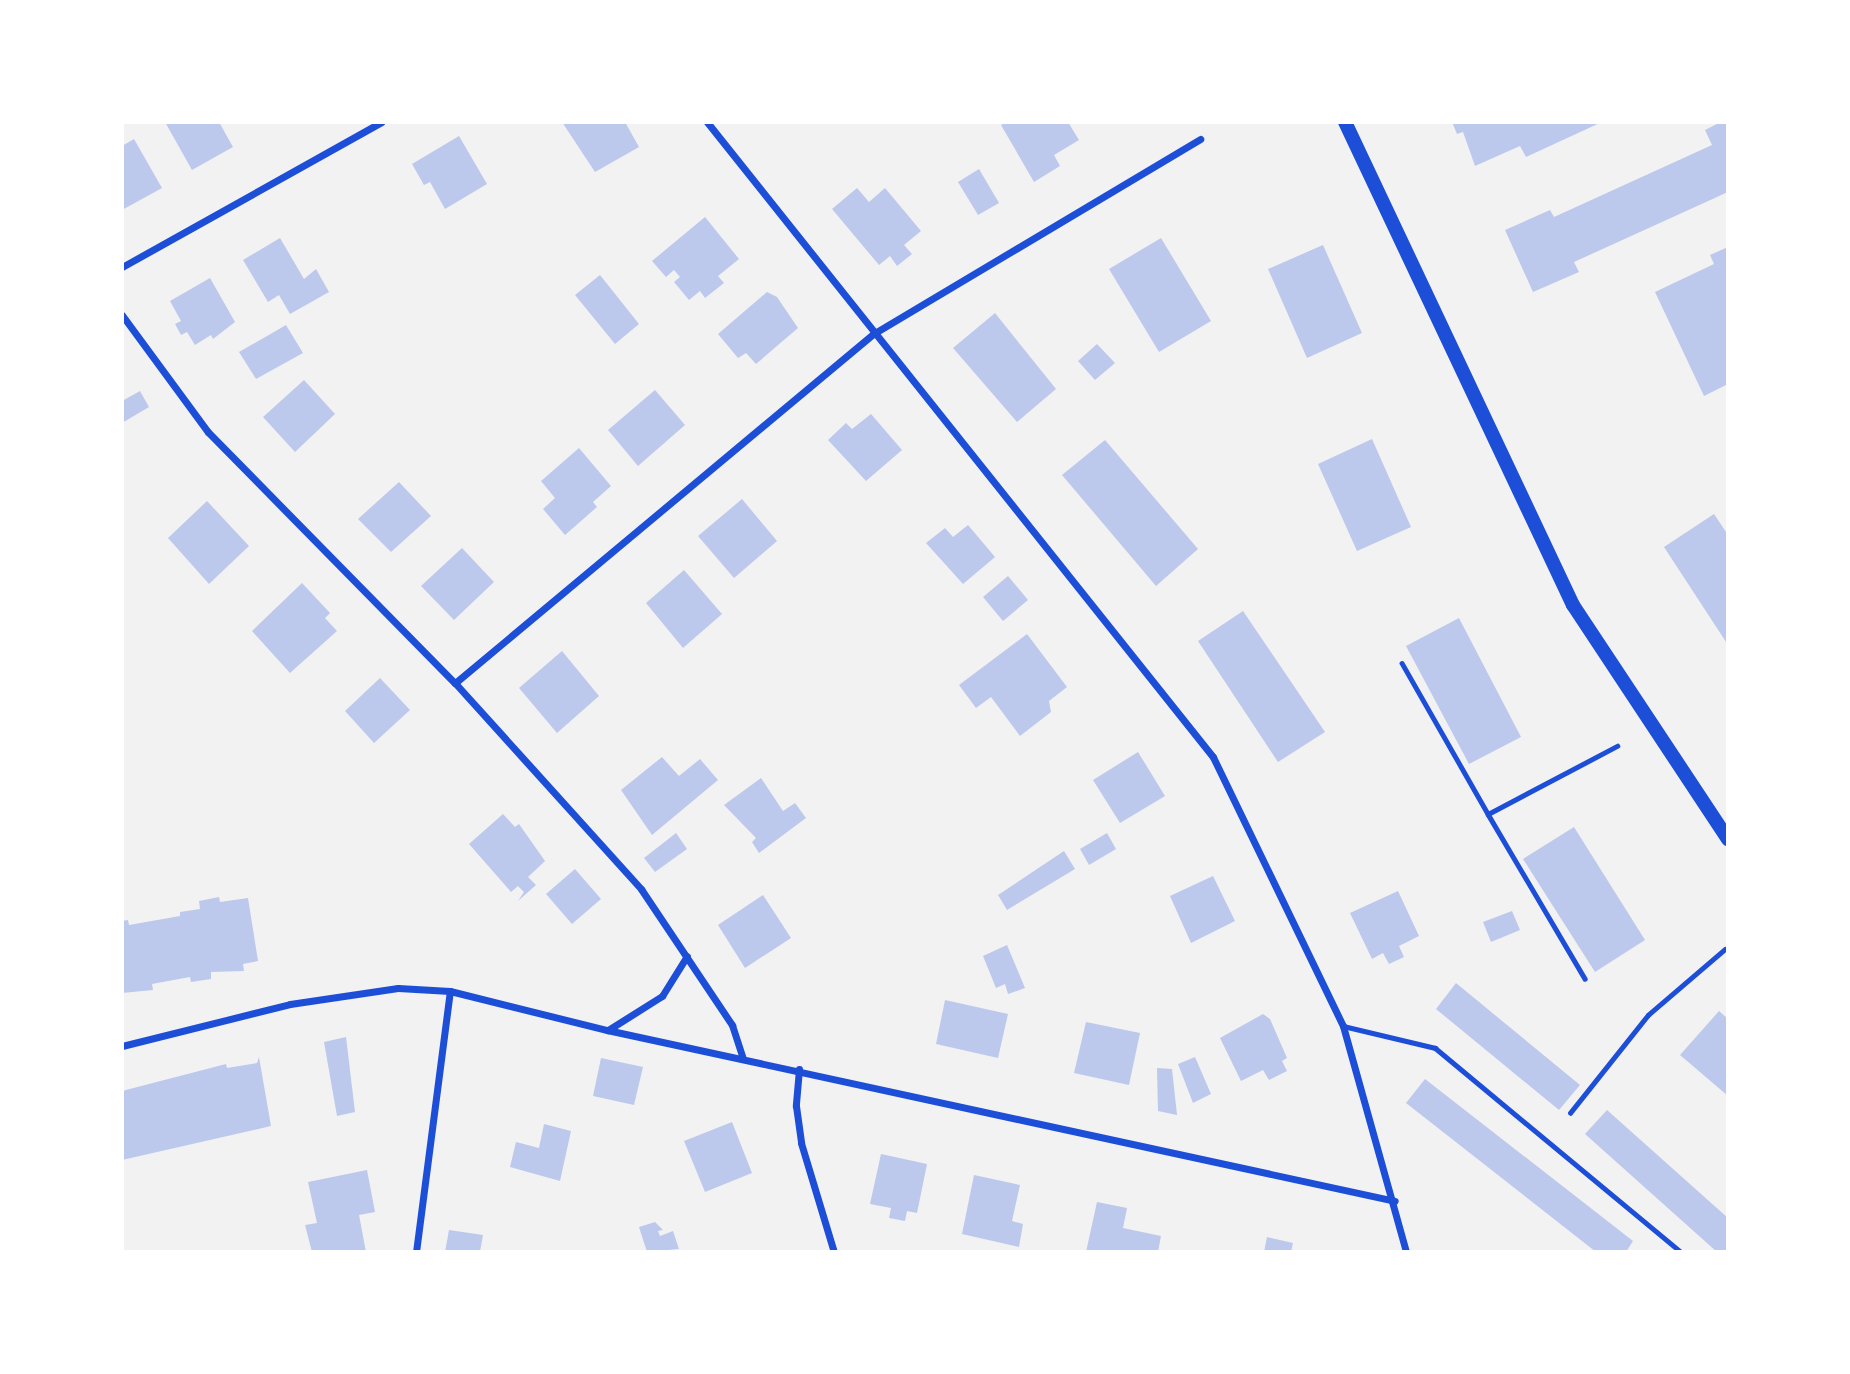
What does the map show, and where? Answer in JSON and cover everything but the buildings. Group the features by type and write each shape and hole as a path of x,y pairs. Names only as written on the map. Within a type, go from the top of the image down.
{"main road":[{"path":"1345,122 1573,605 1727,839"}],"street":[{"path":"122,267 382,122"},
{"path":"706,122 1213,757 1343,1026 1395,1201 1406,1251"},
{"path":"455,683 873,334 1200,139"},
{"path":"122,315 208,432 455,683 641,889 732,1025 743,1058"},
{"path":"607,1030 662,996 687,956"},
{"path":"122,1046 290,1004 398,988 450,991 607,1030 799,1069 1395,1201"},
{"path":"416,1251 450,991"},
{"path":"799,1069 796,1106 801,1143 834,1251"}],"lane":[{"path":"1343,1026 1434,1048 1681,1251"}],"path":[{"path":"1402,663 1585,978"},
{"path":"1488,814 1617,746"},
{"path":"1570,1113 1648,1015 1725,949"}]}
